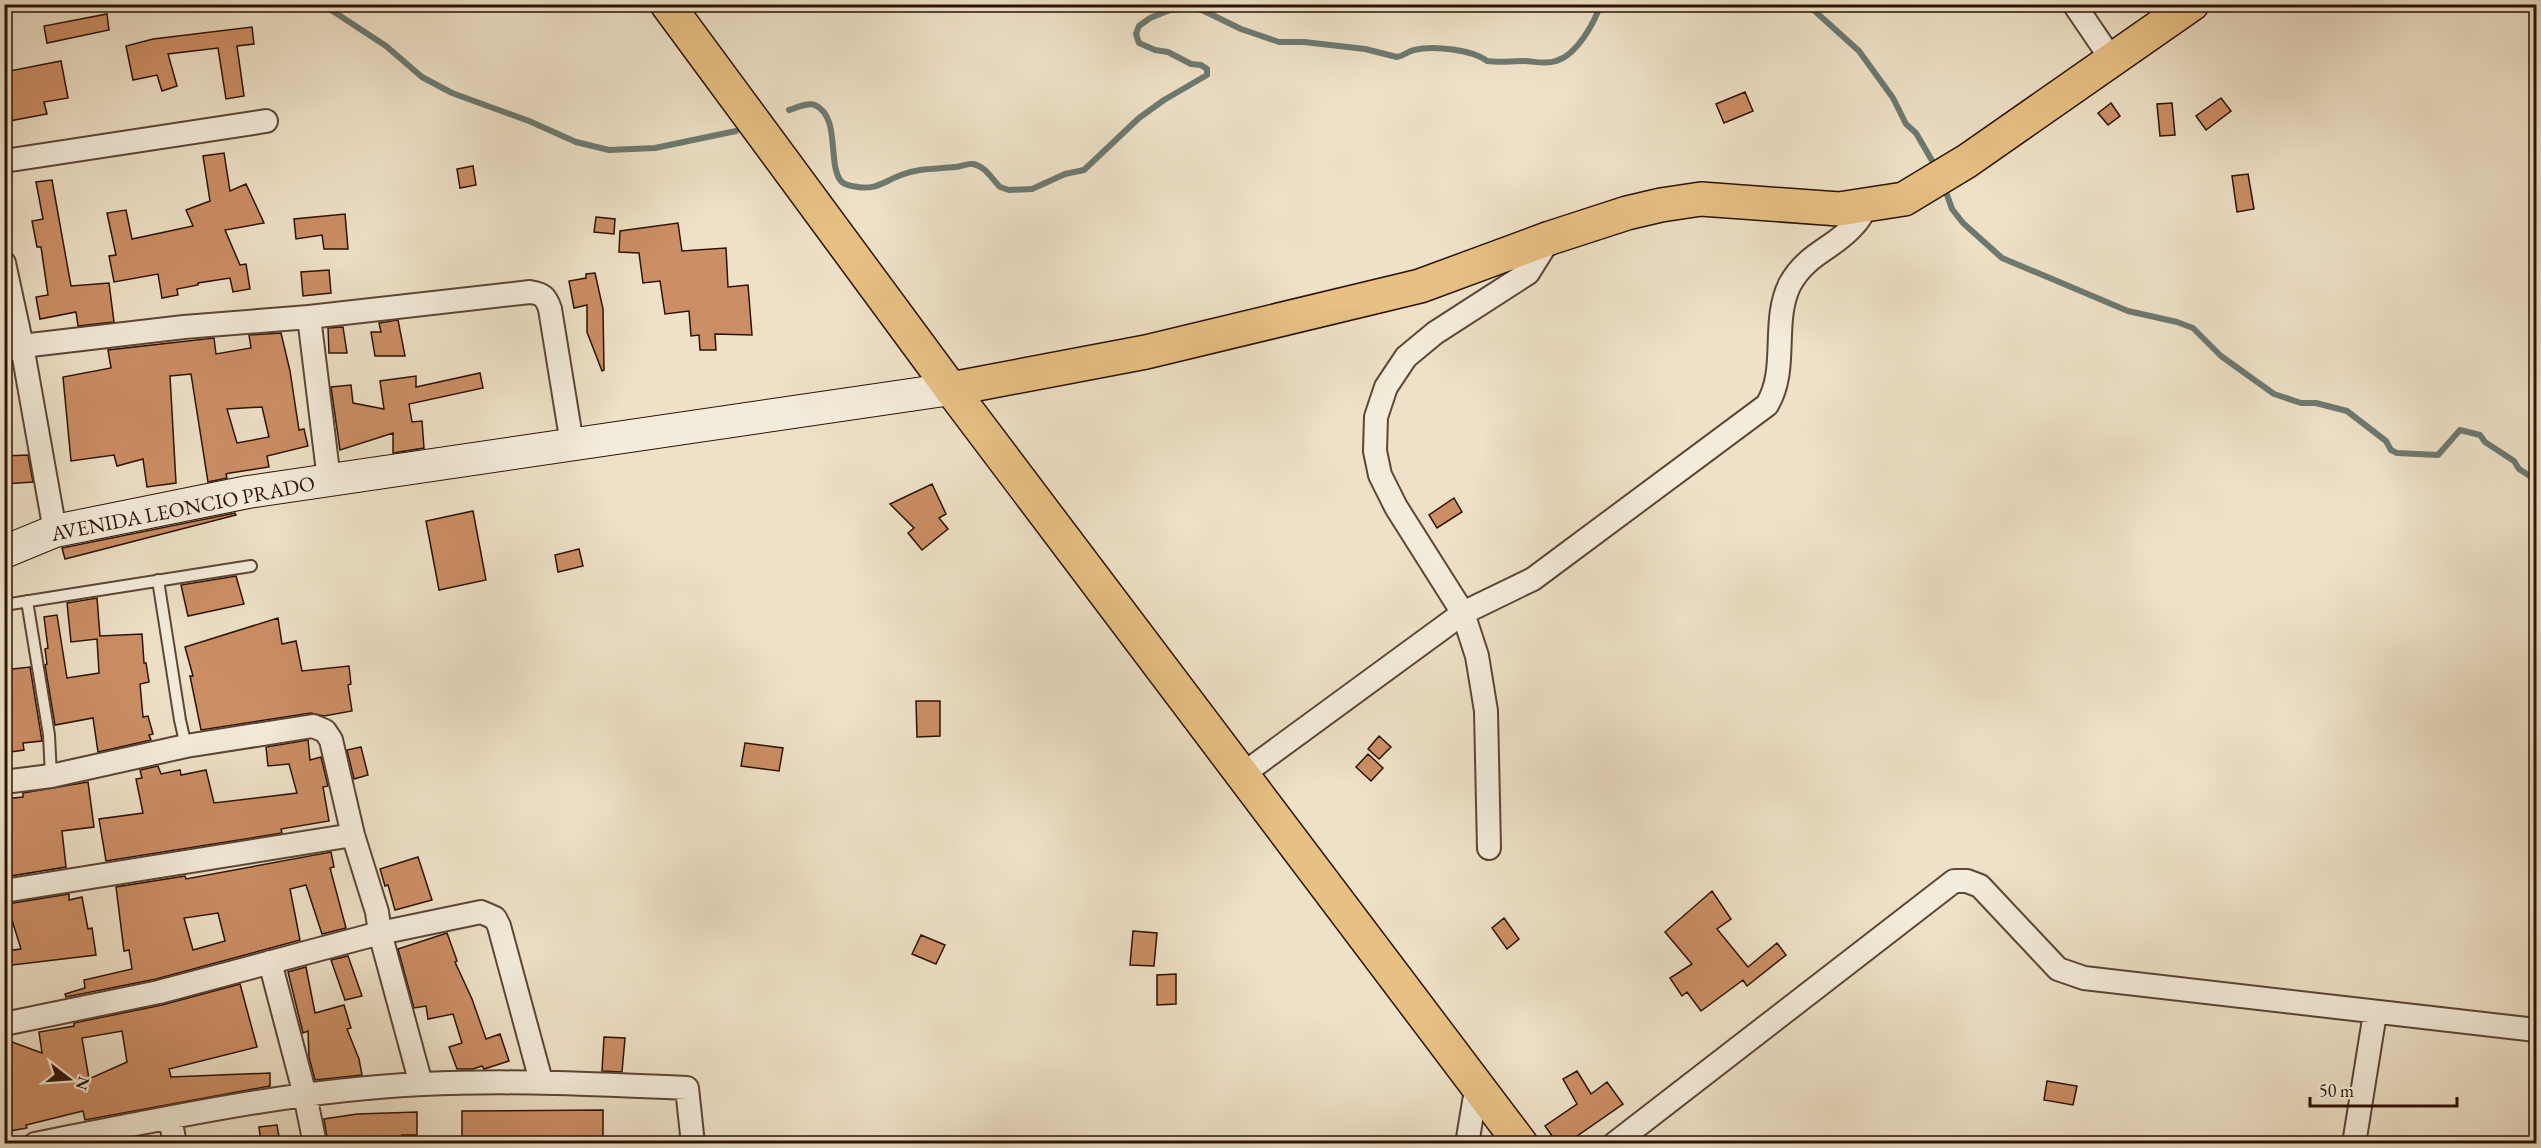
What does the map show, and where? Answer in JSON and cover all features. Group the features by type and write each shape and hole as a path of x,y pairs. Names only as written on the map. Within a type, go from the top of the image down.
{"main road":[{"path":"667,4 951,389 1521,1143"},
{"path":"951,389 1146,352 1420,286 1550,238 1627,213 1661,205 1701,199 1839,209 1904,199 1967,161 2192,4"},
{"name":"AVENIDA LEONCIO PRADO","path":"4,552 54,531 248,492 951,389"}],"street":[{"path":"2074,4 2112,60"},
{"path":"4,161 266,122"},
{"path":"1243,774 1463,614 1533,579 1767,405 1774,393 1777,380 1778,337 1790,285 1809,259 1853,227 1867,206"},
{"path":"1489,848 1485,711 1477,656 1463,614 1411,531 1380,475 1375,451 1376,417 1386,387 1406,357 1435,333 1528,273 1550,238"},
{"path":"4,263 14,348 54,531"},
{"path":"14,348 184,327 309,317 530,292 546,298 550,309 572,444"},
{"path":"309,317 329,480"},
{"path":"4,782 51,776 186,746 313,726 325,731 331,740 353,835 377,912 380,933 421,1084"},
{"path":"4,891 353,835"},
{"path":"1614,1143 1954,881 1967,881 1980,886 2058,969 2084,978 2536,1030"},
{"path":"4,1024 159,992 380,933 482,912 495,918 500,926 541,1081"},
{"path":"270,963 305,1095 315,1143"},
{"path":"2354,1143 2375,1013"},
{"path":"35,1143 305,1095 421,1084 541,1081 687,1088 693,1143"},
{"path":"1467,1143 1478,1084"},
{"path":"170,1118 175,1143"}],"lane":[{"path":"4,605 250,566"},
{"path":"158,580 186,746"},
{"path":"27,601 49,735 51,776"}],"building":[{"path":"107,14 109,30 47,43 44,26"},
{"path":"252,27 254,44 237,46 244,96 226,99 218,48 168,54 177,86 162,91 157,75 133,80 126,46 153,39"},
{"path":"61,61 68,98 44,102 47,114 4,122 4,72"},
{"path":"1745,92 1753,111 1724,123 1716,104"},
{"path":"2221,98 2231,111 2206,130 2196,116"},
{"path":"2111,103 2120,116 2108,125 2098,113"},
{"path":"2172,103 2175,135 2160,136 2157,104"},
{"path":"224,153 230,191 246,184 264,223 225,230 240,265 246,264 250,289 233,292 230,278 177,289 178,295 162,298 158,274 114,282 109,256 116,255 107,213 126,210 132,239 193,226 186,210 210,201 203,156"},
{"path":"473,166 476,185 460,188 457,169"},
{"path":"2248,174 2254,209 2237,212 2232,176"},
{"path":"52,180 71,286 109,283 114,322 78,326 76,312 40,319 36,297 48,295 41,247 37,247 32,221 43,219 36,182"},
{"path":"345,214 348,249 324,249 322,235 296,239 294,219"},
{"path":"596,217 615,219 614,234 594,232"},
{"path":"678,223 682,251 726,248 728,287 748,285 752,335 715,334 716,350 700,350 699,335 691,336 689,311 665,314 660,281 643,283 639,253 619,252 620,231"},
{"path":"329,270 331,293 303,296 301,272"},
{"path":"595,273 603,309 604,370 602,371 587,332 587,305 574,308 569,281 586,278 586,274"},
{"path":"398,320 405,356 375,356 371,332 381,332 379,323"},
{"path":"343,327 347,353 329,353 328,328"},
{"path":"281,333 290,371 299,430 304,429 308,446 267,456 269,467 230,473 226,474 227,478 208,482 191,374 170,376 176,483 147,487 143,459 117,466 114,455 71,461 63,377 111,368 108,350 214,338 216,354 251,348 249,335","holes":["262,407 269,437 237,443 227,409"]},
{"path":"480,373 483,388 409,404 412,422 422,421 424,448 393,453 393,433 340,450 331,387 351,385 353,403 384,409 380,381 416,376 416,387"},
{"path":"28,455 33,482 4,484 4,456"},
{"path":"932,484 946,514 939,518 948,529 922,550 908,533 914,528 890,504"},
{"path":"1454,498 1462,512 1437,528 1429,515"},
{"path":"473,511 486,580 439,590 426,521"},
{"path":"235,513 236,515 65,559 62,548"},
{"path":"579,549 583,566 558,572 555,555"},
{"path":"236,576 244,604 188,616 181,585"},
{"path":"97,598 100,636 142,634 144,663 146,663 149,682 140,684 143,717 148,716 153,734 149,735 151,740 98,752 93,718 55,725 45,665 47,664 45,649 48,648 44,617 57,615 67,678 99,673 97,639 71,642 67,603"},
{"path":"278,618 282,644 296,641 302,671 349,666 351,684 348,685 352,711 324,716 311,713 201,730 190,676 193,676 185,647"},
{"path":"30,667 42,741 23,743 24,750 4,753 4,670"},
{"path":"916,701 940,701 940,736 917,737"},
{"path":"1379,736 1391,747 1379,759 1368,749"},
{"path":"308,740 310,760 321,757 328,786 323,787 329,821 281,829 282,833 106,861 99,819 143,813 136,779 142,778 140,770 158,766 161,774 180,770 181,775 206,770 214,803 297,793 289,764 268,766 266,747"},
{"path":"745,743 783,748 779,771 741,766"},
{"path":"361,747 368,775 354,779 347,750"},
{"path":"1368,754 1383,768 1371,781 1356,767"},
{"path":"88,782 94,827 62,831 66,867 4,877 4,831 6,831 4,799 23,797 23,793"},
{"path":"331,852 334,867 330,868 346,928 322,934 306,885 290,889 300,940 156,979 66,997 65,994 85,988 84,980 132,969 129,950 124,951 116,887 185,876 186,879","holes":["218,913 225,941 193,950 184,918"]},
{"path":"418,857 432,900 395,910 388,885 385,886 380,869"},
{"path":"1712,891 1731,919 1717,929 1748,967 1777,943 1786,955 1747,986 1743,980 1701,1011 1687,992 1682,996 1670,978 1692,964 1665,932"},
{"path":"69,894 69,900 82,897 88,929 92,928 96,955 4,966 4,951 21,949 7,904"},
{"path":"1504,918 1519,939 1507,949 1492,928"},
{"path":"1133,931 1157,933 1154,966 1130,965"},
{"path":"447,933 457,961 455,962 472,999 486,1039 500,1034 509,1061 484,1069 482,1066 473,1069 457,1069 449,1047 462,1043 453,1014 428,1019 426,1006 414,1008 398,949"},
{"path":"921,935 945,945 936,964 912,954"},
{"path":"348,956 362,996 345,1000 331,960"},
{"path":"306,967 315,1013 344,1005 351,1028 347,1029 359,1059 362,1075 315,1080 309,1057 308,1031 303,1033 288,972"},
{"path":"1176,974 1176,1004 1157,1005 1157,975"},
{"path":"240,984 257,1047 169,1069 171,1077 270,1073 270,1086 85,1120 83,1111 26,1125 27,1128 4,1132 4,1039 42,1053 39,1032 162,1005","holes":["122,1031 127,1062 89,1079 82,1038"]},
{"path":"604,1037 625,1038 622,1072 602,1071"},
{"path":"1577,1071 1591,1094 1607,1082 1623,1104 1567,1143 1557,1143 1545,1126 1577,1104 1563,1079"},
{"path":"2047,1081 2077,1086 2073,1105 2044,1100"},
{"path":"603,1110 603,1143 462,1143 462,1111"},
{"path":"417,1112 417,1135 402,1135 402,1143 371,1143 371,1138 345,1143 328,1143 324,1119 357,1114"},
{"path":"277,1125 280,1143 261,1143 259,1127"}],"waterway":[{"path":"322,4 386,46 422,77 452,93 529,121 576,142 609,150 655,148 736,131"},
{"path":"789,110 812,104 823,111 831,130 837,173 841,181 847,185 870,187 914,171 971,164 985,170 1000,187 1009,190 1032,189 1065,174 1084,170 1139,118 1164,100 1207,75 1207,69 1201,65 1191,64 1168,52 1155,50 1139,43 1136,34 1139,26 1150,18 1170,10 1192,8 1202,10 1241,29 1279,42 1304,42 1365,49 1397,57 1414,50 1442,48 1463,51 1487,61 1544,63 1564,58 1578,45 1601,4"},
{"path":"1807,4 1859,51 1893,98 1906,124 1916,133 1934,164"},
{"path":"1946,192 1952,209 1963,223 2002,258 2128,311 2193,328 2221,356 2274,394 2301,403 2316,403 2347,411 2386,441 2391,450 2397,453 2438,455 2460,430 2480,435 2485,442 2514,461 2519,469 2536,480"}]}
